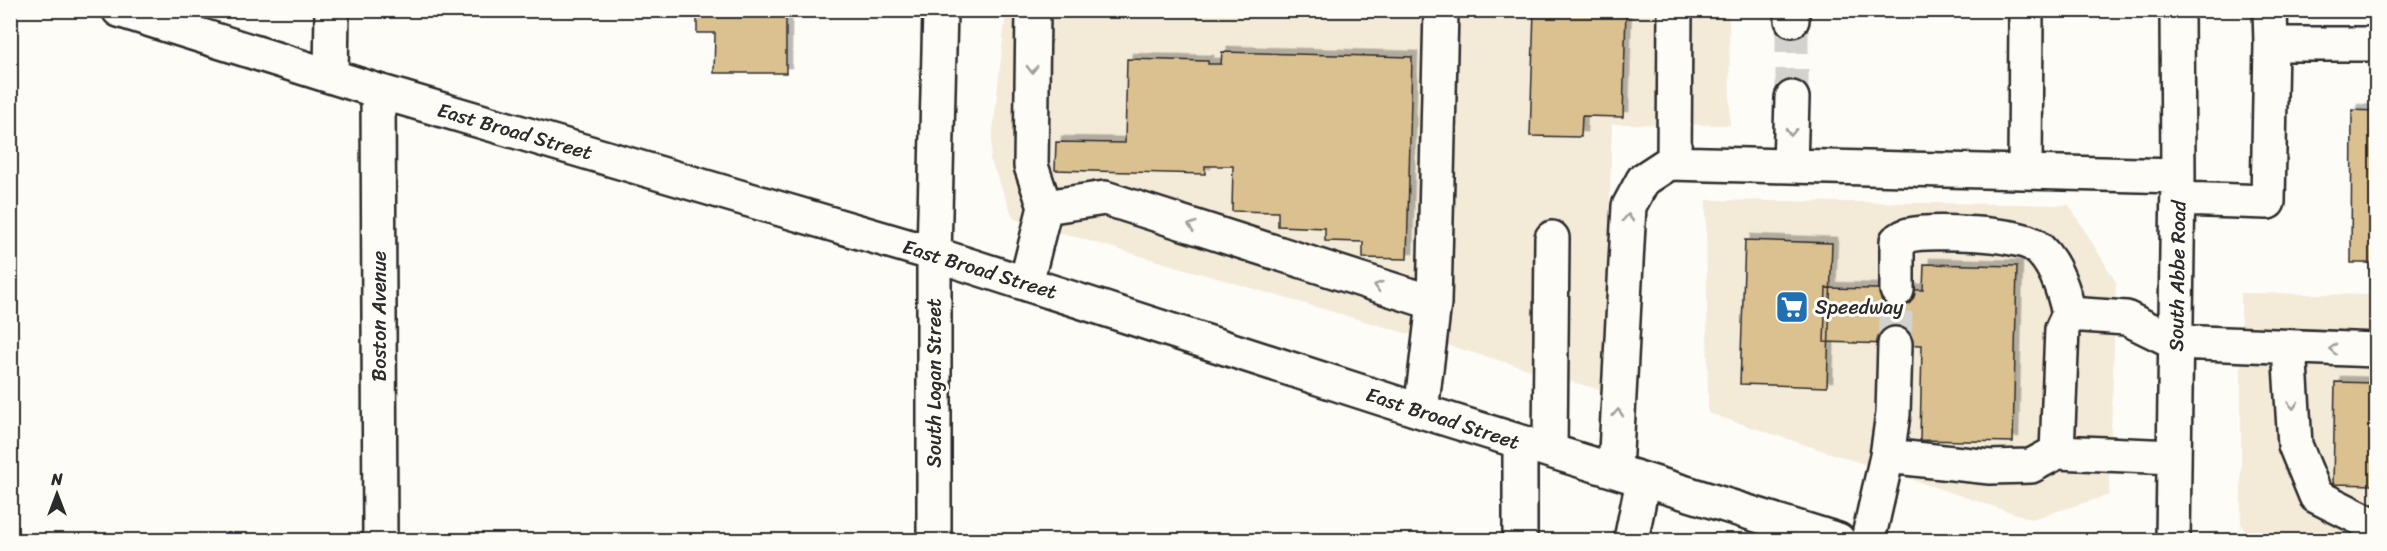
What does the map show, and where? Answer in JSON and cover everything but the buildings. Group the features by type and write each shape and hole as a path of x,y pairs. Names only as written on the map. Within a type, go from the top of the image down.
{"street":[{"name":"East Broad Street","path":"119,10 378,91 934,254 1421,411 1838,540"},
{"path":"331,76 332,10"},
{"name":"South Logan Street","path":"934,540 934,254 940,10"},
{"path":"1026,283 1045,207 1031,166 1033,10"},
{"path":"1421,411 1434,303 1441,10"},
{"path":"1674,163 1675,10"},
{"path":"2025,172 2026,10"},
{"name":"South Abbe Road","path":"2173,540 2178,187 2177,10"},
{"path":"1631,540 1629,206 1643,180 1670,163 2025,172 2178,187 2268,202 2270,10"},
{"path":"2271,44 2376,44"},
{"name":"Boston Avenue","path":"378,91 380,540"},
{"path":"1790,166 1792,98"},
{"path":"1045,207 1104,198 1434,303"},
{"path":"1898,290 1897,241 1906,235 1932,232 1994,235 2033,244 2054,267 2069,314 2061,329 2057,452"},
{"path":"1550,451 1552,238"},
{"path":"2069,314 2126,318 2175,342 2376,350"},
{"path":"1868,540 1887,456 1893,414 1895,344"},
{"path":"2289,347 2295,445 2316,496 2376,526"},
{"path":"1520,442 1520,540"},
{"path":"1887,456 1990,467 2031,466 2057,452 2174,457"}],"shaded area":[{"path":"1006,11 1729,11 1730,125 1612,124 1604,391 1014,219 990,159"},
{"path":"1706,200 2069,205 2116,282 2109,495 2032,519 1708,413"},
{"path":"2241,293 2376,295 2376,540 2251,540 2241,524"}],"tunnel":[{"path":"1792,20 1792,98"},
{"path":"1895,344 1897,290"}],"place":[{"name":"Speedway","path":"1792,307"}]}
